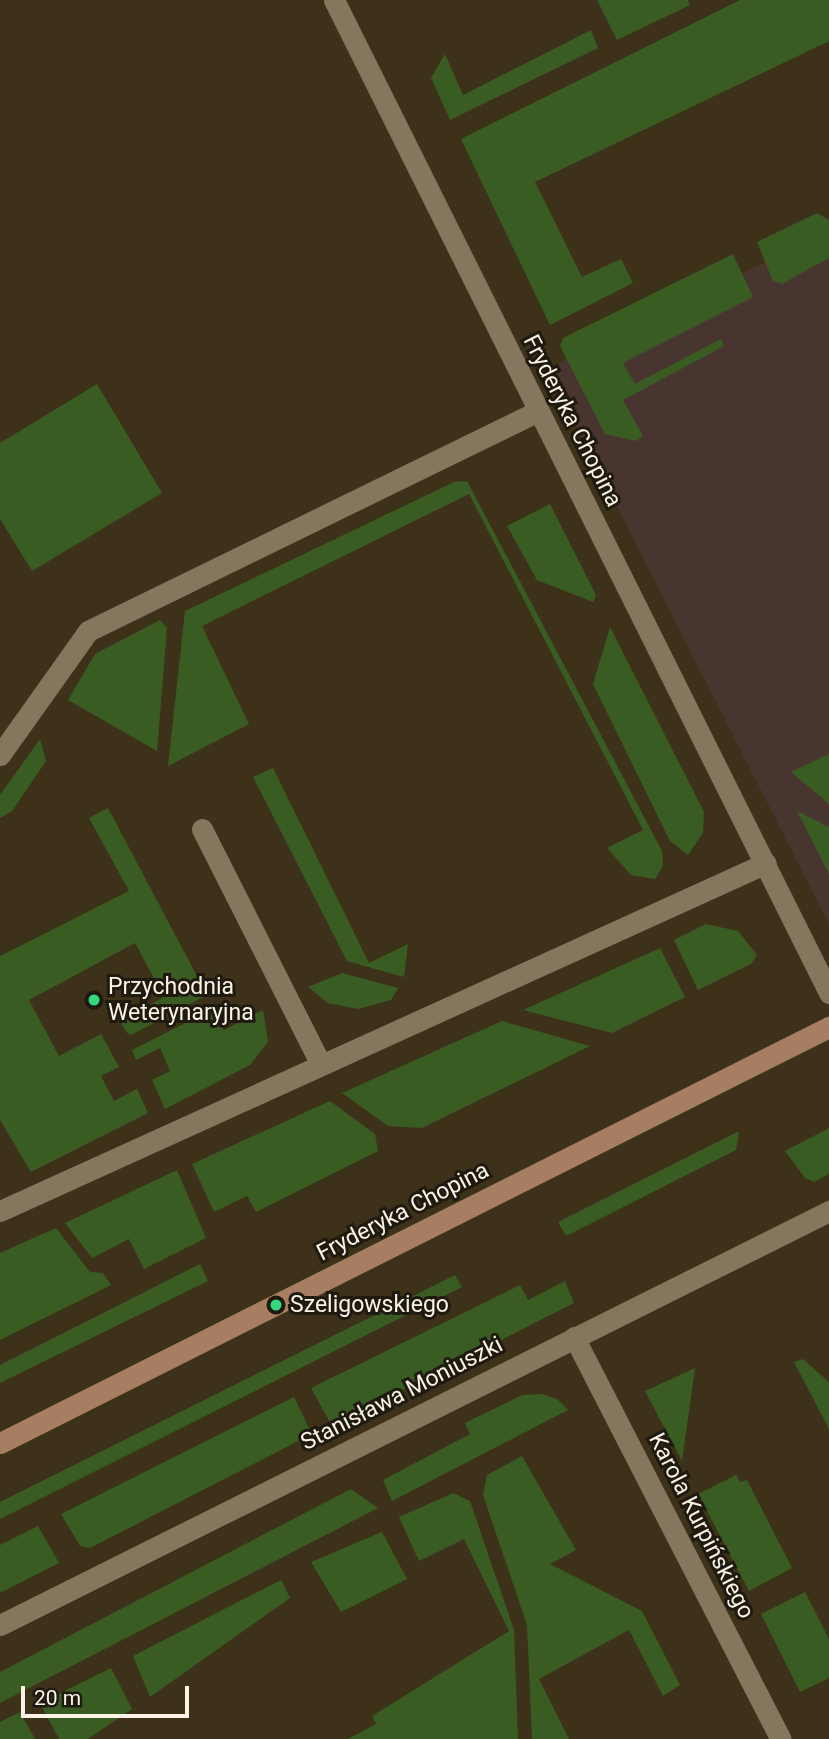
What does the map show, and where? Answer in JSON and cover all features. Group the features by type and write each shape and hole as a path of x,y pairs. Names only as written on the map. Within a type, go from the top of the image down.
{"street":[{"name":"Fryderyka Chopina","path":"334,0 829,993"},
{"path":"0,755 88,631 538,411"},
{"path":"202,829 321,1065"},
{"path":"0,1211 766,863"},
{"name":"Fryderyka Chopina","path":"0,1443 829,1027"},
{"name":"Stanisława Moniuszki","path":"0,1625 829,1211"},
{"name":"Karola Kurpińskiego","path":"574,1337 781,1739"}],"shaded area":[{"path":"829,231 829,924 547,369"}],"green space":[{"path":"597,0 688,0 690,5 617,40"},
{"path":"740,0 829,0 829,41 535,182 582,277 621,259 633,283 550,325 461,139"},
{"path":"591,30 598,48 450,120 431,78 445,54 463,95"},
{"path":"817,213 829,220 829,258 782,284 773,281 757,242"},
{"path":"733,254 753,297 623,363 635,384 721,339 724,346 623,400 643,436 636,441 605,434 560,346 563,338"},
{"path":"97,384 162,493 32,571 0,519 0,443"},
{"path":"467,481 662,851 663,866 655,879 631,875 607,848 643,830 469,494 202,626 249,724 168,766 185,611 454,482"},
{"path":"550,504 596,595 593,602 537,580 507,526"},
{"path":"160,620 167,628 157,751 68,700 95,654"},
{"path":"610,627 704,812 703,833 688,855 670,841 593,684"},
{"path":"40,739 46,761 12,811 0,818 0,795"},
{"path":"829,754 829,804 791,772"},
{"path":"273,768 369,963 408,944 404,977 347,961 253,777"},
{"path":"108,808 207,995 131,1035 126,1032 120,1021 164,997 135,943 29,1000 59,1056 101,1034 119,1067 101,1076 114,1101 137,1089 148,1113 31,1172 0,1120 0,956 129,891 89,818"},
{"path":"797,811 829,827 829,874"},
{"path":"706,924 738,931 757,955 751,964 698,990 674,940"},
{"path":"660,948 685,997 612,1033 523,1010"},
{"path":"342,973 398,988 391,1000 358,1009 328,1003 308,987"},
{"path":"213,1009 224,1030 263,1010 268,1042 250,1065 165,1109 152,1080 170,1071 160,1048 136,1060 132,1050"},
{"path":"502,1021 590,1046 422,1128 388,1126 342,1093"},
{"path":"330,1101 375,1134 378,1151 256,1212 247,1196 214,1212 192,1164"},
{"path":"829,1128 829,1174 814,1182 805,1178 785,1151"},
{"path":"739,1131 736,1150 566,1236 558,1222"},
{"path":"177,1170 206,1238 144,1269 129,1239 92,1258 65,1223"},
{"path":"56,1228 90,1272 103,1273 111,1285 0,1340 0,1253"},
{"path":"200,1264 208,1281 0,1383 0,1365"},
{"path":"455,1275 462,1287 0,1519 0,1502"},
{"path":"565,1281 574,1303 332,1426 311,1388 520,1285 528,1300"},
{"path":"803,1359 829,1382 829,1429 794,1362"},
{"path":"695,1368 682,1461 645,1391"},
{"path":"541,1394 557,1399 568,1410 392,1501 383,1480 470,1434 465,1423 522,1395"},
{"path":"294,1397 312,1434 90,1548 80,1546 61,1514"},
{"path":"522,1456 576,1550 550,1564 642,1611 680,1685 663,1696 629,1630 539,1679 569,1739 532,1739 527,1625 483,1495 487,1475"},
{"path":"736,1475 740,1482 747,1480 792,1568 749,1591 698,1494"},
{"path":"351,1489 378,1508 0,1703 0,1672"},
{"path":"453,1493 470,1501 514,1630 518,1739 348,1739 376,1724 372,1716 509,1631 464,1539 419,1561 399,1517"},
{"path":"38,1526 59,1563 0,1593 0,1545"},
{"path":"382,1532 407,1579 341,1612 311,1562"},
{"path":"281,1580 290,1598 150,1697 133,1656"},
{"path":"805,1592 829,1639 829,1678 800,1692 761,1614"},
{"path":"111,1668 132,1709 88,1739 59,1739 40,1703"},
{"path":"20,1712 35,1739 0,1739 0,1722"}],"place":[{"name":"Przychodnia Weterynaryjna","path":"94,1000"},
{"name":"Szeligowskiego","path":"276,1305"}]}
